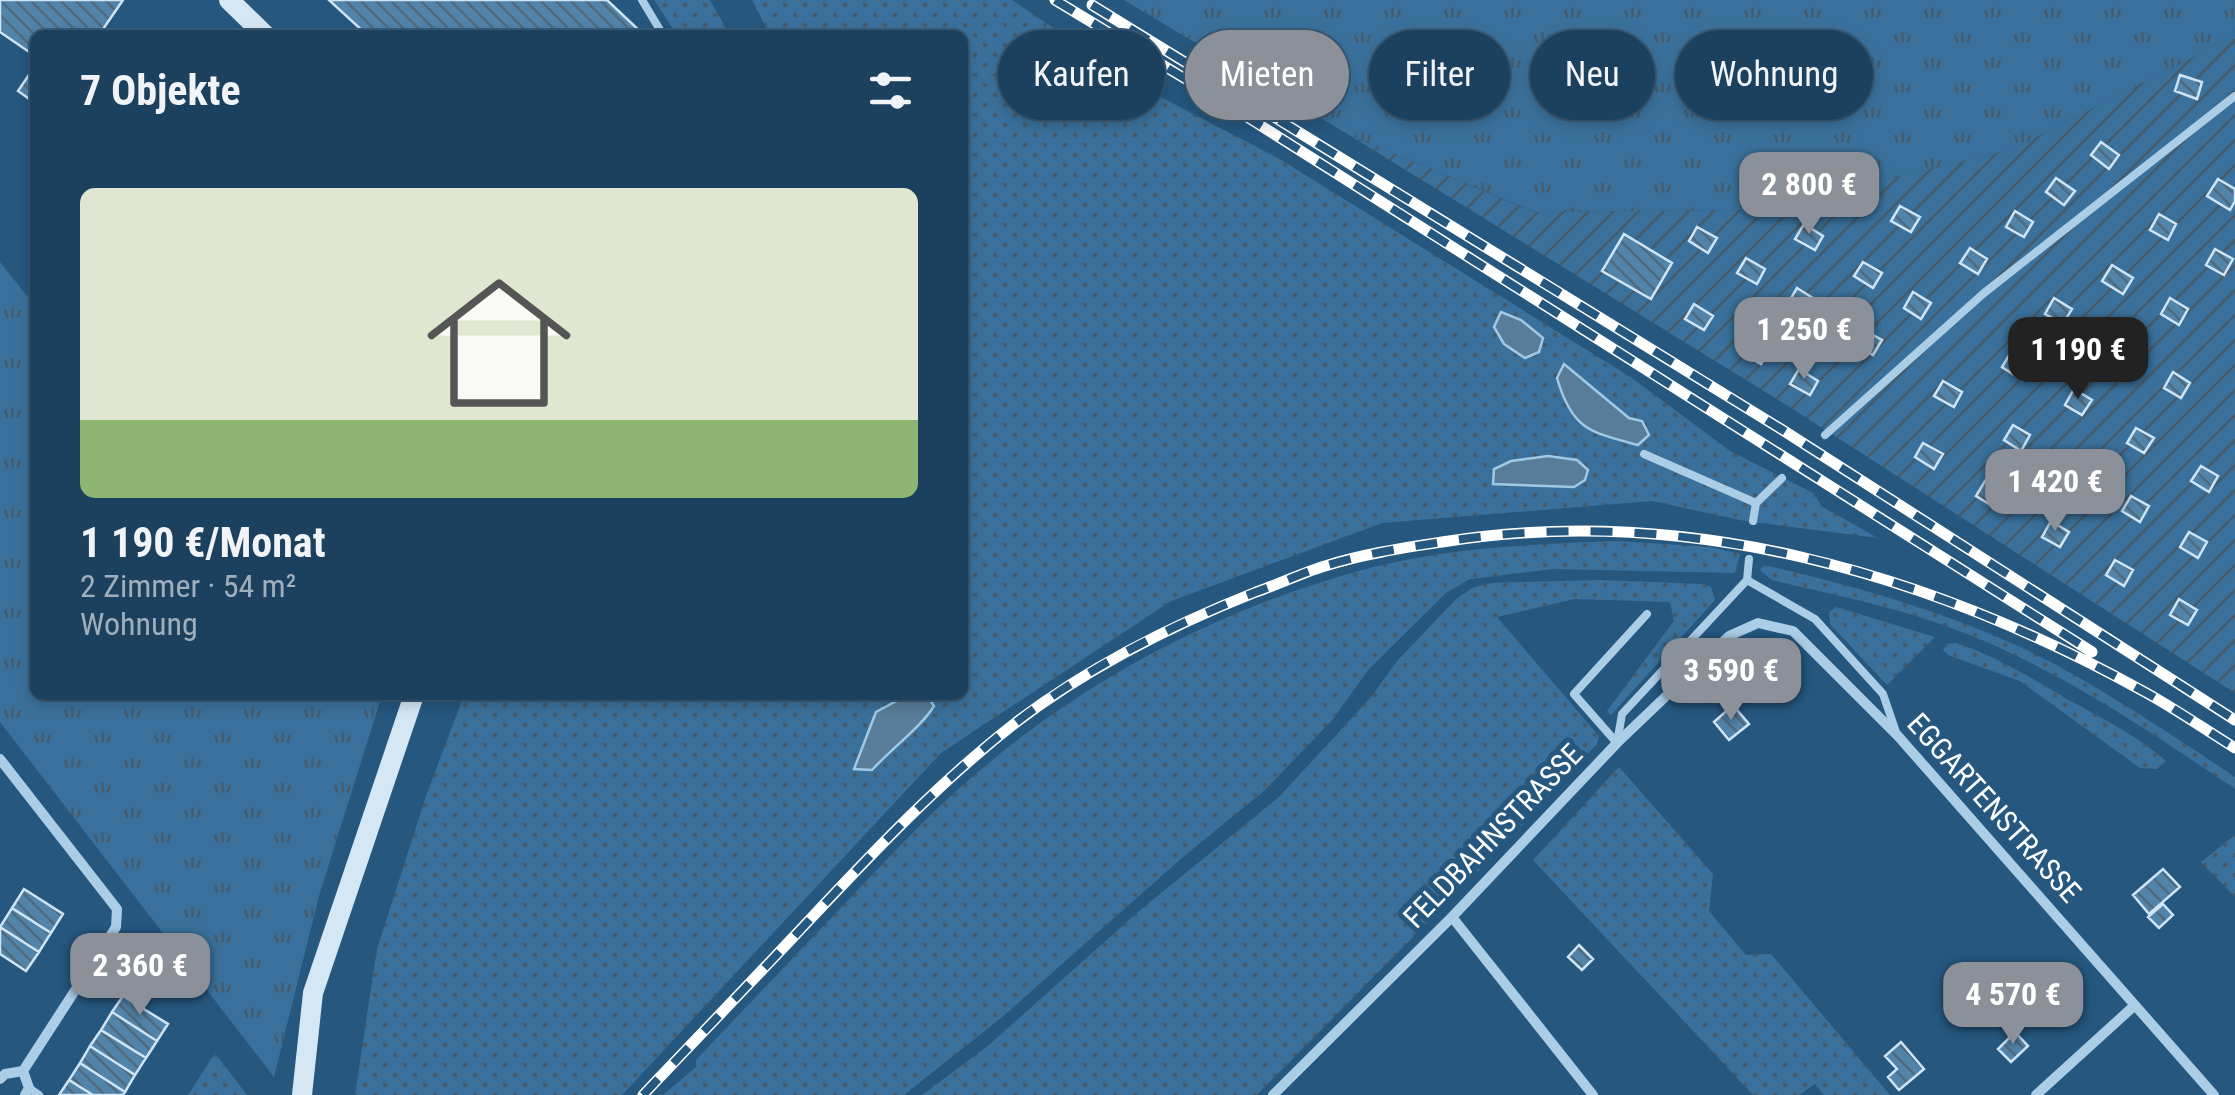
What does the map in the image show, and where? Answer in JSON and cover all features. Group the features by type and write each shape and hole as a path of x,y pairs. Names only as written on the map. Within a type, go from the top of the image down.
{"street":[{"path":"230,0 261,30"},
{"name":"EGGARTENSTRASSE","path":"1758,623 1793,632 1898,736 2214,1095"},
{"name":"FELDBAHNSTRASSE","path":"1274,1095 1452,917 1616,742 1729,636 1758,623"},
{"path":"302,1095 313,993 412,700"},
{"path":"0,759 117,909 116,928 22,1072"},
{"path":"1452,917 1594,1095"},
{"path":"2036,1095 2135,1006"},
{"path":"0,1079 5,1074 22,1072"},
{"path":"22,1072 31,1093"}],"lane":[{"path":"642,0 660,30"},
{"path":"1825,435 1984,293 2235,96"},
{"path":"1644,454 1756,503"},
{"path":"1753,522 1756,503 1782,478"},
{"path":"1616,742 1622,714 1747,580 1750,559"},
{"path":"1747,580 1815,619 1884,694 1898,736"},
{"path":"1616,742 1574,694 1647,614"}],"green space":[{"path":"654,0 710,0 727,30 674,30"},
{"path":"752,0 1012,0 1057,30 998,30 998,120 1165,120 1165,99 1185,110 1185,120 1205,120 1278,158 1632,378 1730,451 1815,494 1821,506 1878,538 1745,521 1652,501 1382,523 1171,601 941,753 622,1095 355,1095 377,949 426,796 462,700 968,700 968,30 767,30"},
{"path":"1124,0 2235,0 2235,31 2194,57 2011,150 1755,210 1535,212 1349,135 1324,120 1349,120 1349,30 1185,30 1185,37"},
{"path":"2235,31 2235,693 1788,406 1349,135 1534,212 1755,210 2011,150 2194,57"},
{"path":"0,262 30,300 30,700 380,700 319,896 274,1077 0,722"},
{"path":"1618,541 1710,547 1740,554 1735,573 1553,569 1470,579 1446,593 1368,670 1333,719 1264,791 1001,1018 904,1095 663,1095 696,1067 696,1060 940,806 1014,743 1104,681 1251,607 1355,572 1452,552"},
{"path":"1764,565 1915,606 2025,649 2105,693 2235,777 2235,789 2120,713 1999,647 1913,615 1772,580 1760,570"},
{"path":"1599,580 1704,584 1711,587 1715,600 1611,715 1607,711 1674,621 1670,602 1575,599 1497,617 1599,736 1597,744 1496,853 1257,1095 922,1095 989,1045 1139,911 1279,797 1456,599 1474,587 1492,583"},
{"path":"1836,607 1935,637 1887,685 1830,624 1829,612"},
{"path":"1956,643 2027,675 2131,735 2166,761 2157,769 2140,768 2020,681 1943,650 1946,644"},
{"path":"1619,767 1713,874 1709,911 1746,955 1771,954 1890,1095 1824,1095 1815,1084 1799,1095 1753,1095 1533,860"},
{"path":"2235,835 2235,897 2201,862"},
{"path":"215,1053 247,1095 188,1095"}],"shaded area":[{"path":"1501,312 1521,320 1543,338 1539,352 1525,358 1504,344 1494,327"},
{"path":"1564,364 1629,418 1642,421 1649,435 1638,445 1585,426 1569,409 1557,378"},
{"path":"1548,456 1577,460 1588,470 1585,480 1574,487 1493,484 1494,469 1511,461"},
{"path":"899,700 930,700 934,706 872,770 854,769 876,712"}],"building":[{"path":"0,0 123,0 102,30 30,30 30,53 0,32"},
{"path":"329,0 607,0 639,30 362,30"},
{"path":"30,73 30,99 18,91"},
{"path":"2180,75 2202,82 2197,99 2175,91"},
{"path":"2101,142 2119,155 2109,169 2091,155"},
{"path":"2056,178 2075,191 2064,205 2046,192"},
{"path":"2218,179 2235,189 2230,210 2207,196"},
{"path":"1900,206 1920,217 1911,232 1891,221"},
{"path":"2015,211 2033,222 2024,237 2006,227"},
{"path":"2159,214 2176,224 2168,240 2150,230"},
{"path":"1804,224 1823,236 1815,250 1795,239"},
{"path":"1697,227 1717,238 1708,253 1689,241"},
{"path":"1624,234 1672,263 1651,299 1602,271"},
{"path":"1970,248 1987,259 1978,274 1960,263"},
{"path":"2215,249 2233,259 2224,275 2206,265"},
{"path":"1746,258 1765,269 1757,284 1737,273"},
{"path":"1863,262 1882,273 1873,288 1854,276"},
{"path":"2112,265 2133,278 2123,294 2102,281"},
{"path":"1797,288 1816,300 1807,314 1788,303"},
{"path":"1913,292 1931,303 1921,319 1904,308"},
{"path":"2054,298 2072,309 2063,324 2045,314"},
{"path":"2170,298 2188,309 2179,325 2161,314"},
{"path":"1694,304 1713,316 1704,330 1685,319"},
{"path":"1862,329 1882,340 1873,355 1854,344"},
{"path":"2112,335 2130,345 2121,361 2103,350"},
{"path":"1751,338 1770,350 1761,364 1742,353"},
{"path":"2011,352 2032,364 2022,380 2002,367"},
{"path":"1799,369 1818,381 1810,395 1790,384"},
{"path":"2173,372 2190,383 2181,398 2164,388"},
{"path":"1943,381 1962,392 1954,407 1934,396"},
{"path":"2074,389 2092,400 2082,415 2065,405"},
{"path":"2013,425 2030,435 2021,451 2004,440"},
{"path":"2136,428 2154,438 2144,453 2127,443"},
{"path":"1923,443 1943,454 1934,469 1915,457"},
{"path":"2071,461 2089,471 2079,486 2062,476"},
{"path":"2201,466 2218,476 2209,492 2191,481"},
{"path":"1985,481 2003,491 1994,507 1976,496"},
{"path":"2131,496 2149,506 2140,522 2122,511"},
{"path":"2051,521 2069,532 2060,547 2042,537"},
{"path":"2189,532 2207,542 2198,558 2180,547"},
{"path":"2115,560 2133,570 2124,586 2106,575"},
{"path":"2179,599 2197,610 2188,625 2170,615"},
{"path":"1733,705 1749,724 1729,740 1714,722"},
{"path":"2163,869 2180,887 2149,914 2133,895"},
{"path":"24,889 63,914 51,933 12,908"},
{"path":"2163,904 2173,915 2159,928 2148,917"},
{"path":"12,908 51,933 39,952 0,927"},
{"path":"0,927 39,952 26,971 0,954"},
{"path":"1579,945 1593,959 1582,970 1568,957"},
{"path":"123,996 168,1024 157,1041 112,1012"},
{"path":"112,1012 157,1041 146,1058 101,1030"},
{"path":"101,1030 146,1058 135,1075 90,1046"},
{"path":"2015,1032 2028,1046 2011,1062 1998,1049"},
{"path":"1901,1042 1924,1069 1899,1090 1888,1077 1897,1069 1885,1056"},
{"path":"90,1046 135,1075 125,1092 80,1063"},
{"path":"80,1063 125,1092 123,1095 93,1095 69,1080"},
{"path":"69,1080 93,1095 59,1095"}],"railway":[{"path":"1055,0 1222,101 2092,652"},
{"path":"1092,5 1781,429 2235,720"},
{"path":"643,1095 886,839 961,768 1042,703 1100,666 1224,605 1308,572 1368,555 1533,532 1624,532 1714,541 1803,557 1891,581 2060,648 2153,697 2235,748"}]}
